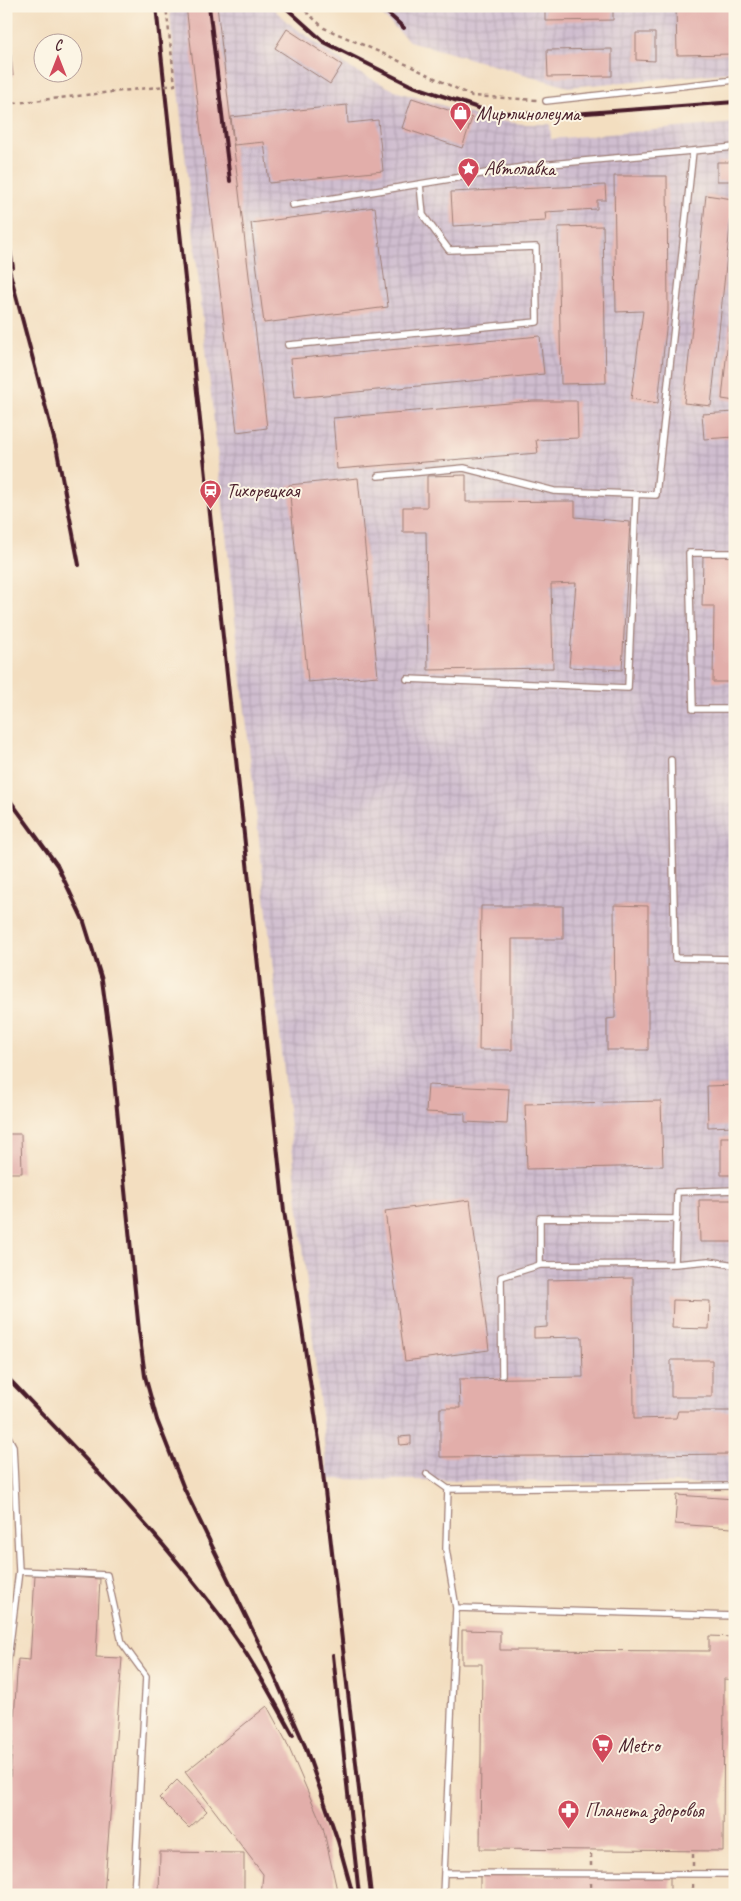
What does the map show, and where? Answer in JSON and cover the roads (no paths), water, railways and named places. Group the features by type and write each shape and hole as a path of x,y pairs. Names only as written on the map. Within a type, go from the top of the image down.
{"lane":[{"path":"546,101 735,80"},
{"path":"292,206 529,166 735,147"},
{"path":"378,476 464,468 554,491 656,495 692,151"},
{"path":"288,345 538,322 536,247 449,250 423,214 420,184"},
{"path":"406,680 628,688 636,494"},
{"path":"735,553 689,553 693,709 735,709"},
{"path":"671,760 675,958 735,959"},
{"path":"675,1264 677,1192 735,1190"},
{"path":"540,1264 540,1218 677,1219"},
{"path":"502,1375 501,1277 540,1264 675,1264 708,1261 735,1265"},
{"path":"6,1433 13,1446 19,1571 6,1689"},
{"path":"427,1474 448,1489 735,1486"},
{"path":"443,1895 456,1608 446,1549 448,1489"},
{"path":"19,1571 107,1575 122,1643 146,1676 134,1895"},
{"path":"456,1608 735,1616"},
{"path":"444,1873 735,1874"},
{"path":"734,1895 735,1883"}],"railway":[{"path":"156,6 284,1211 320,1447 371,1895"},
{"path":"209,6 230,181"},
{"path":"284,6 324,42 410,85 490,112 559,115 735,102"},
{"path":"380,6 404,28"},
{"path":"6,228 13,267"},
{"path":"6,258 56,446 79,565"},
{"path":"6,795 57,865 84,922 102,980 110,1039 139,1331 145,1376 157,1420 183,1486 270,1666 305,1746 338,1841 353,1895"},
{"path":"6,1376 115,1491 194,1582 239,1642 293,1735"},
{"path":"333,1655 359,1895"}],"place":[{"name":"Мир линолеума","path":"460,132"},
{"name":"Автолавка","path":"468,187"},
{"name":"Тихорецкая","path":"210,509"},
{"name":"Metro","path":"602,1764"},
{"name":"Планета здоровья","path":"569,1829"}]}
